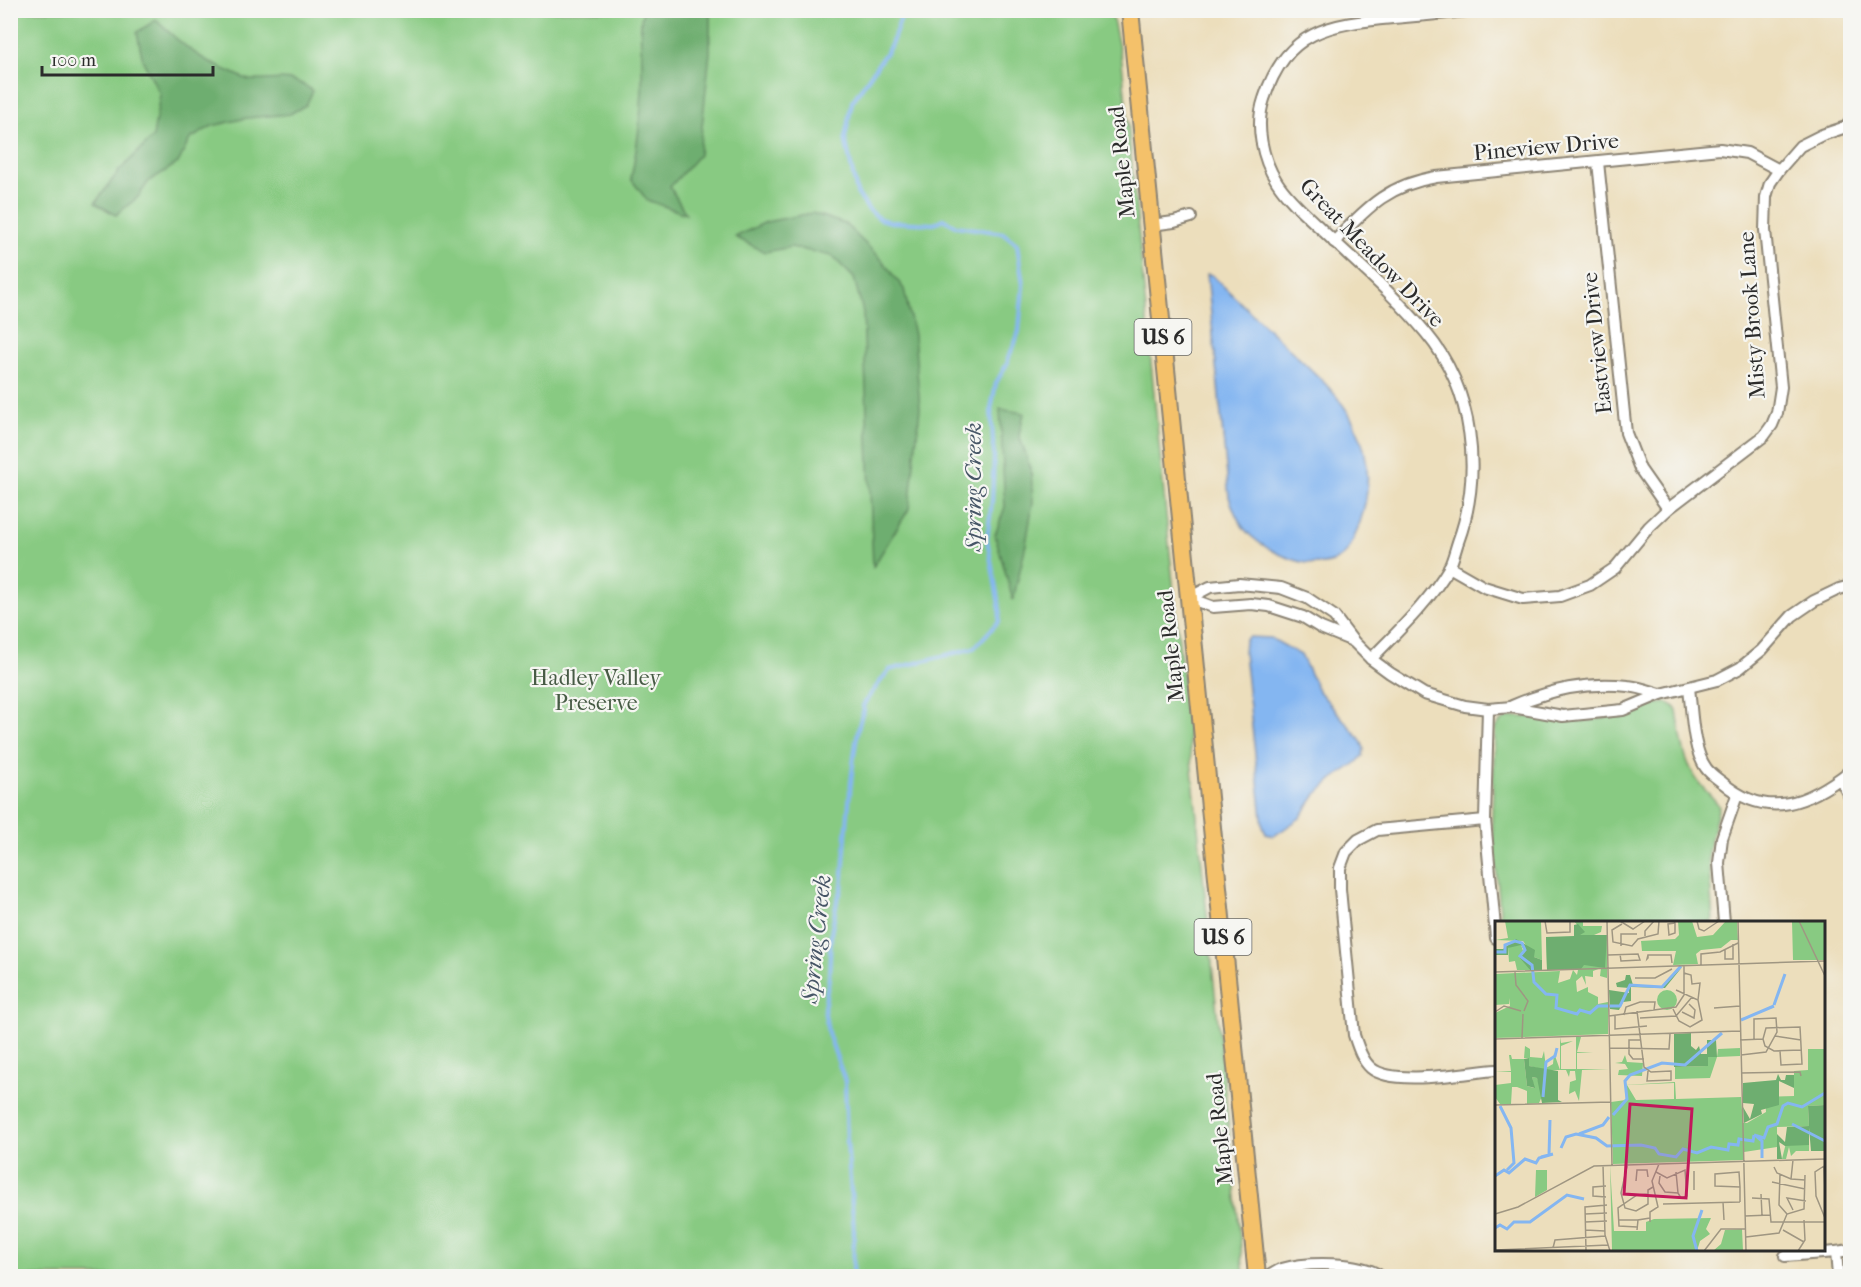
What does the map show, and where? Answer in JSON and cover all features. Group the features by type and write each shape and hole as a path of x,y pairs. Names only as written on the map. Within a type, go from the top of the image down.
{"main road":[{"name":"Maple Road","path":"1130,10 1257,1276"}],"street":[{"name":"Great Meadow Drive","path":"1371,659 1426,600 1449,567 1463,528 1471,492 1472,460 1469,428 1448,366 1427,334 1299,207 1277,182 1262,147 1259,123 1261,107 1274,73 1283,59 1309,37 1336,25 1476,10"},
{"name":"Misty Brook Lane","path":"1449,567 1484,587 1523,599 1560,596 1590,585 1615,568 1649,527 1668,509 1764,436 1777,413 1781,387 1765,230 1766,197 1770,183 1800,146 1821,135 1846,127 1851,122"},
{"name":"Pineview Drive","path":"1334,242 1372,203 1396,188 1425,179 1720,149 1747,153 1779,170"},
{"name":"Eastview Drive","path":"1598,162 1626,433 1640,469 1668,509"},
{"path":"1151,225 1191,217"},
{"path":"1189,598 1210,587 1239,584 1281,588 1307,598 1334,616 1353,641 1371,659 1424,694 1465,706 1488,709 1512,707 1563,716 1623,710 1660,694 1717,680 1740,668 1762,650 1792,616 1814,601 1851,586"},
{"path":"1189,598 1214,607 1251,604 1269,606 1303,617 1321,628 1353,641"},
{"path":"1512,707 1538,695 1581,685 1629,686 1660,694"},
{"path":"1689,688 1695,740 1706,768 1737,795 1762,804 1786,805 1806,799 1851,771"},
{"path":"1488,709 1485,820 1495,921"},
{"path":"1840,779 1851,797"},
{"path":"1724,921 1719,863 1722,838 1737,795"},
{"path":"1485,820 1377,830 1358,840 1346,852 1340,868 1340,889 1354,1035 1360,1054 1372,1069 1388,1076 1406,1078 1495,1070"},
{"path":"1785,1256 1851,1250"},
{"path":"1836,1252 1838,1276"},
{"path":"1269,1276 1281,1269 1347,1264 1373,1271 1380,1276"}],"green space":[{"path":"643,10 710,11 710,52 699,155 670,187 686,214 647,200 631,179 641,109 640,32"},
{"name":"Hadley Valley Preserve","path":"10,11 1108,11 1113,20 1122,62 1244,1276 11,1276"},
{"path":"156,20 192,51 243,78 289,80 313,91 306,105 290,114 247,118 212,126 190,139 178,163 149,181 138,197 116,215 95,203 119,171 153,137 160,94 143,61 137,32"},
{"path":"812,213 845,224 882,260 904,289 914,335 920,408 909,509 873,567 863,312 854,278 832,256 791,247 765,252 735,237 766,222"},
{"path":"1000,409 1024,413 1019,435 1031,470 1033,502 1013,600 995,535 1005,507"},
{"path":"1661,703 1674,706 1677,711 1690,767 1694,776 1719,806 1708,852 1713,921 1501,921 1492,819 1495,729 1500,722 1507,718 1517,717 1568,721 1597,719"}],"water":[{"path":"1207,274 1212,275 1323,381 1340,401 1354,423 1367,464 1367,492 1354,537 1347,551 1339,559 1318,564 1293,560 1281,555 1251,536 1235,513 1229,497"},
{"path":"1248,637 1271,638 1301,655 1318,690 1360,739 1364,748 1363,756 1315,796 1300,818 1274,836 1266,834 1263,827 1244,653 1245,641"}],"waterway":[{"name":"Spring Creek","path":"853,1276 854,1230 845,1081 828,1033 824,1008 829,978 831,934 837,901 842,889 856,741 864,711 863,706 889,670 974,648 999,621 1000,610 987,539 994,456 991,409 996,383 1008,362 1019,331 1023,285 1017,244 1003,233 956,226 943,219 934,224 891,222 880,219 868,209 857,193 845,138 852,102 891,45 904,10"}]}
